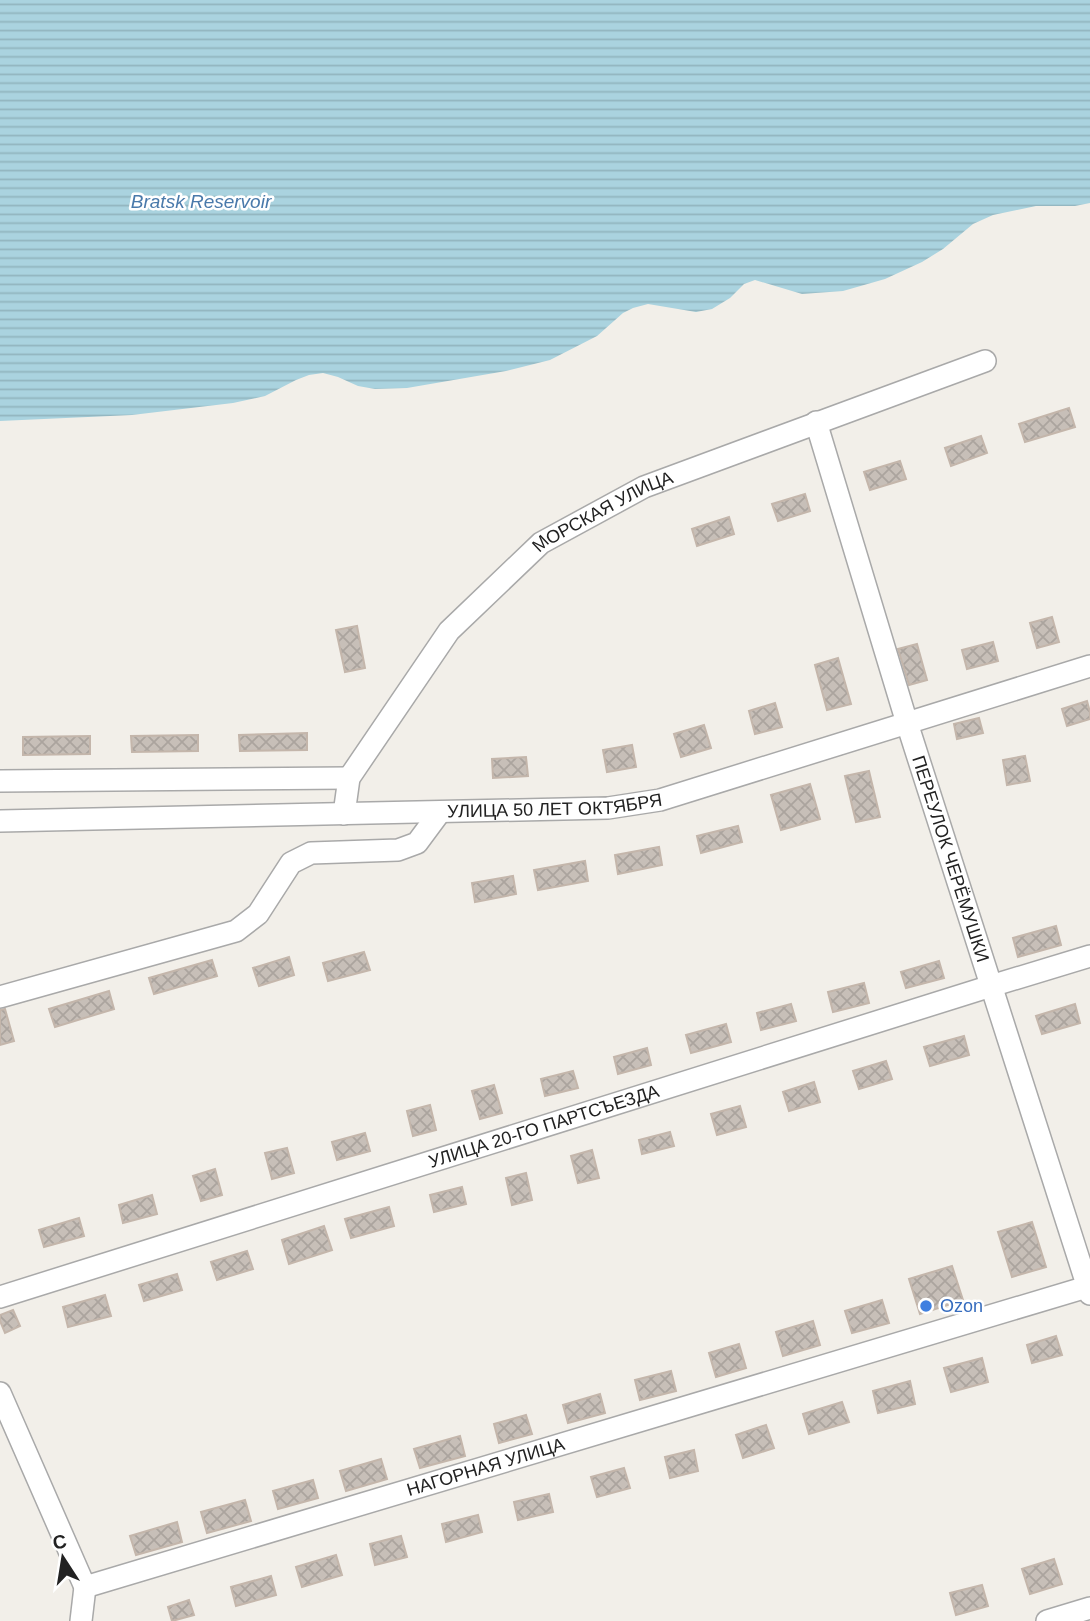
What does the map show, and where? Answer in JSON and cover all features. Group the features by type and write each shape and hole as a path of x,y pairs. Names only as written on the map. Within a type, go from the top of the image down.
{"street":[{"name":"МОРСКАЯ УЛИЦА","path":"344,814 349,778 449,631 541,543 644,487 985,360"},
{"name":"ПЕРЕУЛОК ЧЕРЁМУШКИ","path":"816,422 907,723 1089,1288"},
{"name":"УЛИЦА 50 ЛЕТ ОКТЯБРЯ","path":"0,821 608,808 660,800 1090,667"},
{"path":"0,780 349,778"},
{"path":"0,997 236,931 258,915 291,863 311,853 398,850 417,843 440,812"},
{"name":"УЛИЦА 20-ГО ПАРТСЪЕЗДА","path":"0,1297 1090,956"},
{"name":"НАГОРНАЯ УЛИЦА","path":"85,1587 1089,1288"},
{"path":"0,1393 85,1587 81,1621"},
{"path":"1047,1621 1090,1608"}],"water":[{"name":"Bratsk Reservoir","path":"0,0 1090,0 1090,203 1075,206 1036,206 993,215 973,224 943,249 922,262 885,279 843,291 802,294 755,280 744,284 730,298 712,309 696,312 648,304 633,308 623,313 597,336 550,360 506,371 407,388 375,389 358,386 323,373 296,380 265,396 233,403 132,415 0,421"}],"building":[{"path":"1069,408 1075,427 1025,442 1019,424"},
{"path":"981,436 987,453 951,466 945,448"},
{"path":"900,461 906,479 870,490 864,472"},
{"path":"805,494 810,511 778,521 772,504"},
{"path":"729,517 734,534 697,546 692,529"},
{"path":"1052,617 1059,642 1037,648 1030,623"},
{"path":"357,626 365,668 345,672 336,630"},
{"path":"993,642 998,661 967,669 962,650"},
{"path":"917,644 927,680 909,685 898,649"},
{"path":"838,658 851,704 827,710 815,665"},
{"path":"1087,701 1090,719 1067,726 1062,709"},
{"path":"775,703 782,727 755,734 749,711"},
{"path":"979,718 983,733 957,739 954,724"},
{"path":"704,725 711,748 681,757 674,734"},
{"path":"307,733 307,750 240,751 239,735"},
{"path":"198,735 198,751 132,752 131,736"},
{"path":"90,736 90,754 23,755 23,737"},
{"path":"632,745 636,767 607,772 603,750"},
{"path":"1025,756 1030,781 1007,785 1003,760"},
{"path":"526,757 528,776 493,778 492,759"},
{"path":"869,771 880,817 856,822 845,776"},
{"path":"810,784 820,819 781,830 771,795"},
{"path":"738,826 742,842 701,853 697,836"},
{"path":"659,847 662,865 618,874 615,855"},
{"path":"585,861 588,881 538,890 534,870"},
{"path":"513,876 516,894 475,902 472,883"},
{"path":"1056,926 1061,945 1018,957 1013,938"},
{"path":"364,952 370,970 328,981 323,963"},
{"path":"289,957 294,975 259,986 253,968"},
{"path":"212,960 217,976 154,994 149,978"},
{"path":"939,961 944,978 906,988 901,972"},
{"path":"864,983 869,1003 833,1012 828,992"},
{"path":"109,991 114,1009 55,1027 49,1009"},
{"path":"791,1004 796,1021 761,1030 757,1013"},
{"path":"1075,1004 1080,1023 1042,1034 1036,1016"},
{"path":"5,1009 14,1041 0,1045 0,1010"},
{"path":"726,1024 731,1042 691,1053 686,1035"},
{"path":"964,1036 969,1055 930,1066 924,1047"},
{"path":"647,1048 651,1065 618,1074 614,1057"},
{"path":"886,1061 892,1079 859,1089 853,1071"},
{"path":"573,1071 578,1088 545,1096 541,1079"},
{"path":"814,1082 820,1102 789,1111 783,1092"},
{"path":"494,1085 502,1113 480,1119 472,1091"},
{"path":"430,1105 436,1130 413,1136 407,1111"},
{"path":"740,1106 746,1127 717,1135 711,1114"},
{"path":"670,1132 674,1146 642,1154 639,1140"},
{"path":"365,1133 370,1151 337,1160 332,1142"},
{"path":"287,1148 294,1173 272,1179 265,1153"},
{"path":"592,1150 599,1178 578,1183 571,1156"},
{"path":"215,1169 222,1195 201,1201 193,1176"},
{"path":"526,1173 532,1200 512,1205 506,1178"},
{"path":"462,1187 466,1204 434,1212 430,1195"},
{"path":"152,1195 157,1214 123,1223 119,1205"},
{"path":"389,1207 394,1226 351,1238 345,1219"},
{"path":"79,1218 84,1236 44,1247 39,1230"},
{"path":"1032,1222 1046,1267 1012,1277 998,1232"},
{"path":"324,1226 332,1250 289,1264 282,1240"},
{"path":"247,1251 253,1269 217,1280 211,1262"},
{"path":"952,1266 963,1300 920,1314 909,1279"},
{"path":"177,1274 182,1290 144,1301 139,1285"},
{"path":"105,1295 111,1316 68,1327 63,1307"},
{"path":"882,1300 889,1323 852,1333 845,1311"},
{"path":"13,1310 20,1326 5,1333 0,1315"},
{"path":"813,1321 820,1345 783,1356 776,1332"},
{"path":"1056,1336 1062,1355 1032,1363 1027,1345"},
{"path":"739,1344 746,1368 716,1377 709,1353"},
{"path":"982,1358 988,1382 951,1392 944,1368"},
{"path":"671,1371 676,1391 640,1400 635,1380"},
{"path":"910,1381 915,1404 878,1413 873,1391"},
{"path":"600,1394 605,1413 568,1423 563,1405"},
{"path":"842,1402 849,1422 809,1434 803,1414"},
{"path":"526,1415 532,1434 499,1443 494,1424"},
{"path":"766,1425 774,1448 743,1458 736,1435"},
{"path":"460,1436 465,1456 420,1468 414,1449"},
{"path":"694,1450 698,1471 670,1478 665,1457"},
{"path":"381,1459 387,1479 346,1491 340,1471"},
{"path":"624,1468 630,1488 597,1497 591,1477"},
{"path":"313,1480 318,1498 278,1509 273,1491"},
{"path":"549,1494 553,1512 518,1520 514,1502"},
{"path":"245,1500 251,1521 207,1533 201,1512"},
{"path":"478,1515 482,1532 446,1542 442,1524"},
{"path":"177,1522 182,1542 136,1555 130,1536"},
{"path":"401,1536 407,1557 375,1565 370,1544"},
{"path":"336,1555 342,1575 302,1587 296,1567"},
{"path":"1054,1559 1062,1584 1030,1594 1022,1569"},
{"path":"271,1576 276,1595 236,1606 231,1587"},
{"path":"982,1585 988,1606 956,1615 950,1593"},
{"path":"189,1600 194,1615 172,1621 168,1607"}],"place":[{"name":"Ozon","path":"926,1306"}]}
